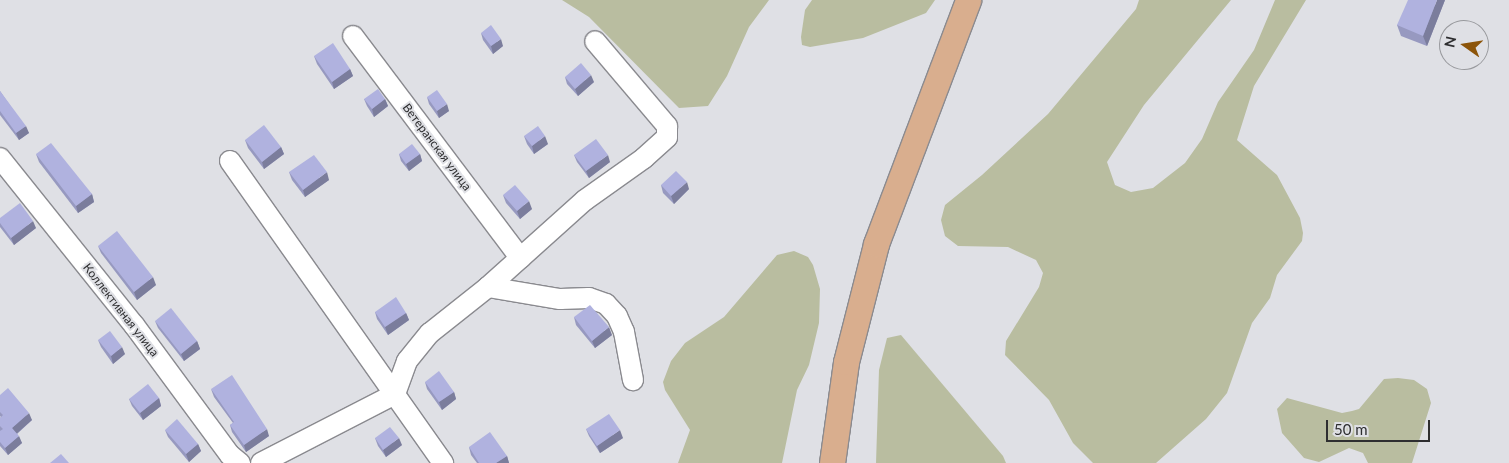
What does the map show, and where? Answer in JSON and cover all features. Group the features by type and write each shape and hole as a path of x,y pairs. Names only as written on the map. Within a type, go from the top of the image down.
{"main road":[{"path":"832,463 846,362 876,244 968,0"}],"street":[{"name":"Ветеранская улица","path":"354,36 520,258"},
{"path":"261,463 395,394 407,361 430,333 488,287 585,200 644,158 667,137 667,126 595,41"},
{"name":"Коллективная улица","path":"0,158 134,325 230,460"},
{"path":"230,160 443,463"},
{"path":"488,287 560,299 589,298 606,304 617,316 624,332 633,380"}],"green space":[{"path":"562,0 769,0 749,27 727,76 708,106 679,108 589,17"},
{"path":"812,0 935,0 926,13 863,38 810,47 802,45 801,37 805,10"},
{"path":"1139,0 1231,0 1144,105 1107,162 1115,185 1131,192 1153,188 1185,163 1202,139 1218,102 1254,50 1275,0 1306,0 1254,86 1237,140 1277,175 1300,218 1303,233 1302,241 1277,275 1270,298 1252,323 1227,393 1206,419 1156,463 1093,463 1073,443 1049,400 1005,355 1006,341 1039,287 1043,273 1036,260 1008,247 958,246 945,236 941,220 945,205 982,175 1048,114 1136,9"},
{"path":"794,251 808,257 813,265 820,289 819,323 809,365 797,390 782,463 678,463 690,430 665,390 663,382 671,361 685,343 724,317 777,255"},
{"path":"901,335 1003,456 1006,463 876,463 879,370 887,338"},
{"path":"1384,379 1414,380 1427,389 1431,403 1412,463 1368,463 1363,453 1349,448 1319,462 1304,458 1282,433 1277,409 1287,398 1342,413 1359,409"}],"building":[{"path":"1408,0 1437,0 1423,36 1397,25"},
{"path":"491,25 501,39 491,46 481,33"},
{"path":"333,43 350,69 332,82 314,56"},
{"path":"581,63 591,75 575,89 565,77"},
{"path":"378,89 385,99 372,109 364,99"},
{"path":"437,90 447,104 437,111 427,97"},
{"path":"0,91 26,126 16,133 0,111"},
{"path":"264,125 281,147 262,162 245,140"},
{"path":"538,126 545,136 532,146 524,136"},
{"path":"596,139 608,155 586,171 574,155"},
{"path":"51,143 92,194 76,206 36,154"},
{"path":"412,144 420,154 406,164 399,154"},
{"path":"314,155 327,172 303,190 289,172"},
{"path":"676,171 687,182 671,196 661,185"},
{"path":"515,185 529,201 517,211 503,195"},
{"path":"20,203 33,221 11,238 0,223 0,218"},
{"path":"117,231 153,277 134,292 98,246"},
{"path":"396,297 406,313 385,327 375,312"},
{"path":"590,305 609,327 592,341 574,317"},
{"path":"171,308 197,341 181,354 155,321"},
{"path":"110,331 122,347 111,356 98,340"},
{"path":"439,371 454,392 439,402 425,382"},
{"path":"232,375 267,429 244,445 230,425 234,422 211,389"},
{"path":"148,384 159,398 140,413 129,399"},
{"path":"8,388 29,413 12,428 19,436 5,448 0,442 0,431 3,429 0,426 0,418 3,415 0,412 0,395"},
{"path":"609,414 620,430 597,446 586,429"},
{"path":"177,419 198,444 186,454 165,430"},
{"path":"390,427 399,438 383,450 375,438"},
{"path":"490,432 507,456 496,463 479,463 469,447"},
{"path":"61,454 69,463 50,463"}]}
